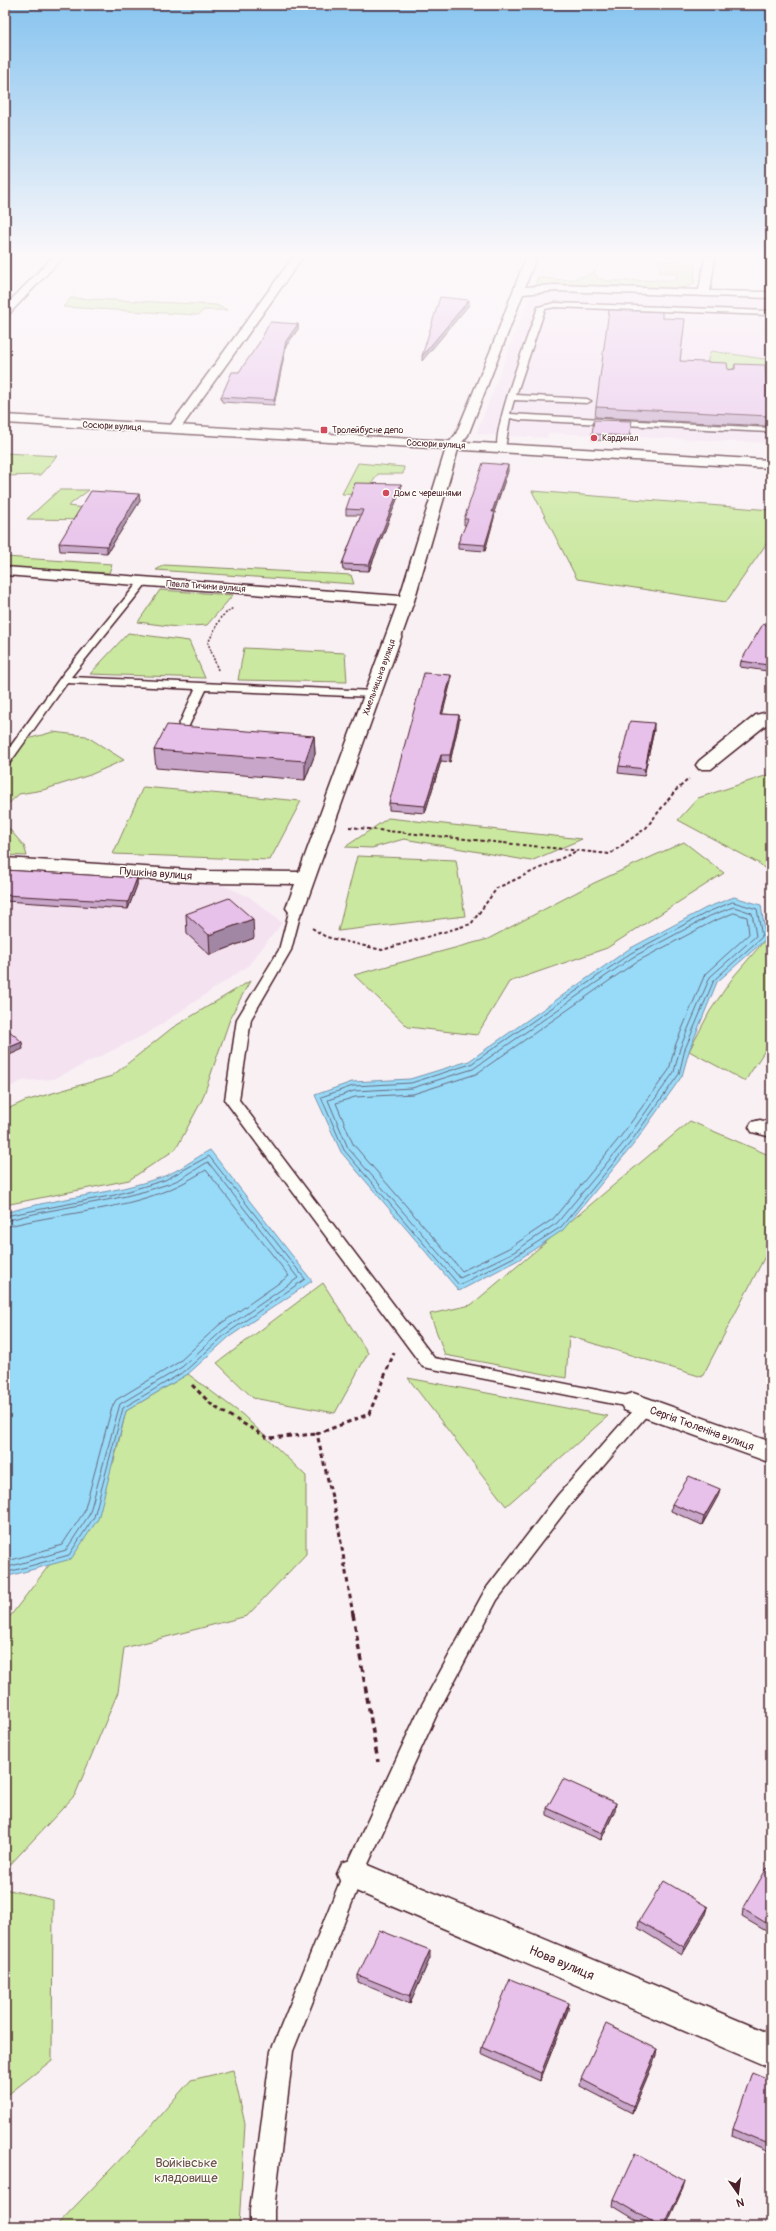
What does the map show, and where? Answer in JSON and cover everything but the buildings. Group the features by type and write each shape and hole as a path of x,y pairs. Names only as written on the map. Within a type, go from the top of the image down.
{"street":[{"path":"174,429 223,361"},
{"name":"Хмельницька вулиця","path":"295,912 406,601 453,445 462,435 491,361"},
{"name":"Сосюри вулиця","path":"5,419 771,464"},
{"name":"Павла Тичини вулиця","path":"5,571 406,601"},
{"path":"705,765 762,719 771,716"},
{"name":"Пушкіна вулиця","path":"5,864 206,877 307,878"},
{"name":"Сергія Тюленіна вулиця","path":"639,1405 771,1453"},
{"name":"Нова вулиця","path":"354,1874 771,2051"}],"lane":[{"path":"501,448 506,415 523,361"},
{"path":"511,397 587,401"},
{"path":"506,415 540,419 771,430"},
{"path":"5,762 64,680 143,582"},
{"path":"64,680 373,694"},
{"path":"179,736 202,686"},
{"path":"262,2226 262,2210 282,2051 354,1874 385,1804 428,1712 491,1595 639,1405 429,1363 232,1100 244,1019 285,950 295,912"}],"path":[{"path":"228,687 217,668 208,643 221,617 255,590"},
{"path":"326,824 610,854 646,828 675,791 705,765"},
{"path":"295,912 326,937 382,950 471,924 497,888 577,850"},
{"path":"192,1385 213,1406 268,1438 317,1434 369,1414 404,1329"},
{"path":"317,1434 338,1526 385,1804"}],"shaded area":[{"path":"504,361 771,361 771,443 548,433 547,438 476,434"},
{"path":"5,873 222,885 250,897 282,923 248,966 148,1033 54,1079 22,1081 5,1089"}],"green space":[{"path":"707,361 771,361 771,371 705,368"},
{"path":"5,453 57,456 40,475 5,476"},
{"path":"358,463 404,467 403,474 378,474 364,495 342,494"},
{"path":"59,490 89,490 68,506 100,510 92,520 27,519"},
{"path":"532,491 771,510 771,537 726,602 577,579"},
{"path":"5,557 112,564 109,573 5,567"},
{"path":"164,565 351,575 354,584 156,570"},
{"path":"160,590 233,595 207,625 177,627 138,622"},
{"path":"128,633 189,641 205,678 90,674"},
{"path":"244,648 345,653 347,682 238,680"},
{"path":"53,732 86,736 124,760 90,775 43,790 19,794 5,807 5,745"},
{"path":"771,774 771,875 760,864 678,820 698,798"},
{"path":"143,787 301,801 270,860 113,854"},
{"path":"388,818 582,839 531,861 404,839 372,848 345,847"},
{"path":"5,824 24,846 27,856 5,855"},
{"path":"684,842 724,873 607,948 509,982 477,1035 408,1027 354,975 488,939 594,883"},
{"path":"357,856 456,860 465,916 338,931"},
{"path":"771,933 771,1041 745,1081 689,1051 710,1011 734,976"},
{"path":"250,981 231,1016 202,1100 176,1149 129,1180 5,1205 5,1110 25,1101 112,1076 172,1028"},
{"path":"690,1121 771,1156 771,1245 702,1377 569,1336 566,1378 445,1355 430,1314 471,1305"},
{"path":"323,1283 368,1353 335,1413 253,1398 217,1363"},
{"path":"188,1374 243,1415 306,1476 306,1554 247,1616 124,1648 118,1692 75,1795 7,1868 5,1867 5,1623 79,1526 114,1461 126,1411"},
{"path":"408,1378 608,1416 506,1506"},
{"path":"5,1889 53,1900 52,2060 5,2097"},
{"name":"Войківське кладовище","path":"233,2070 245,2124 239,2226 56,2226 133,2146 191,2080"}],"water":[{"path":"734,897 761,905 766,939 717,982 689,1051 682,1076 633,1145 563,1230 518,1260 459,1291 341,1152 315,1095 352,1082 410,1079 469,1061 629,949 706,908"},
{"path":"210,1150 312,1281 229,1337 188,1374 126,1411 98,1519 71,1559 5,1577 5,1213 44,1203 143,1183 162,1177 181,1168"}],"place":[{"name":"Тролейбусне депо","path":"324,430"},
{"name":"Кардинал","path":"594,438"},
{"name":"Дом с черешнями","path":"386,493"}]}
